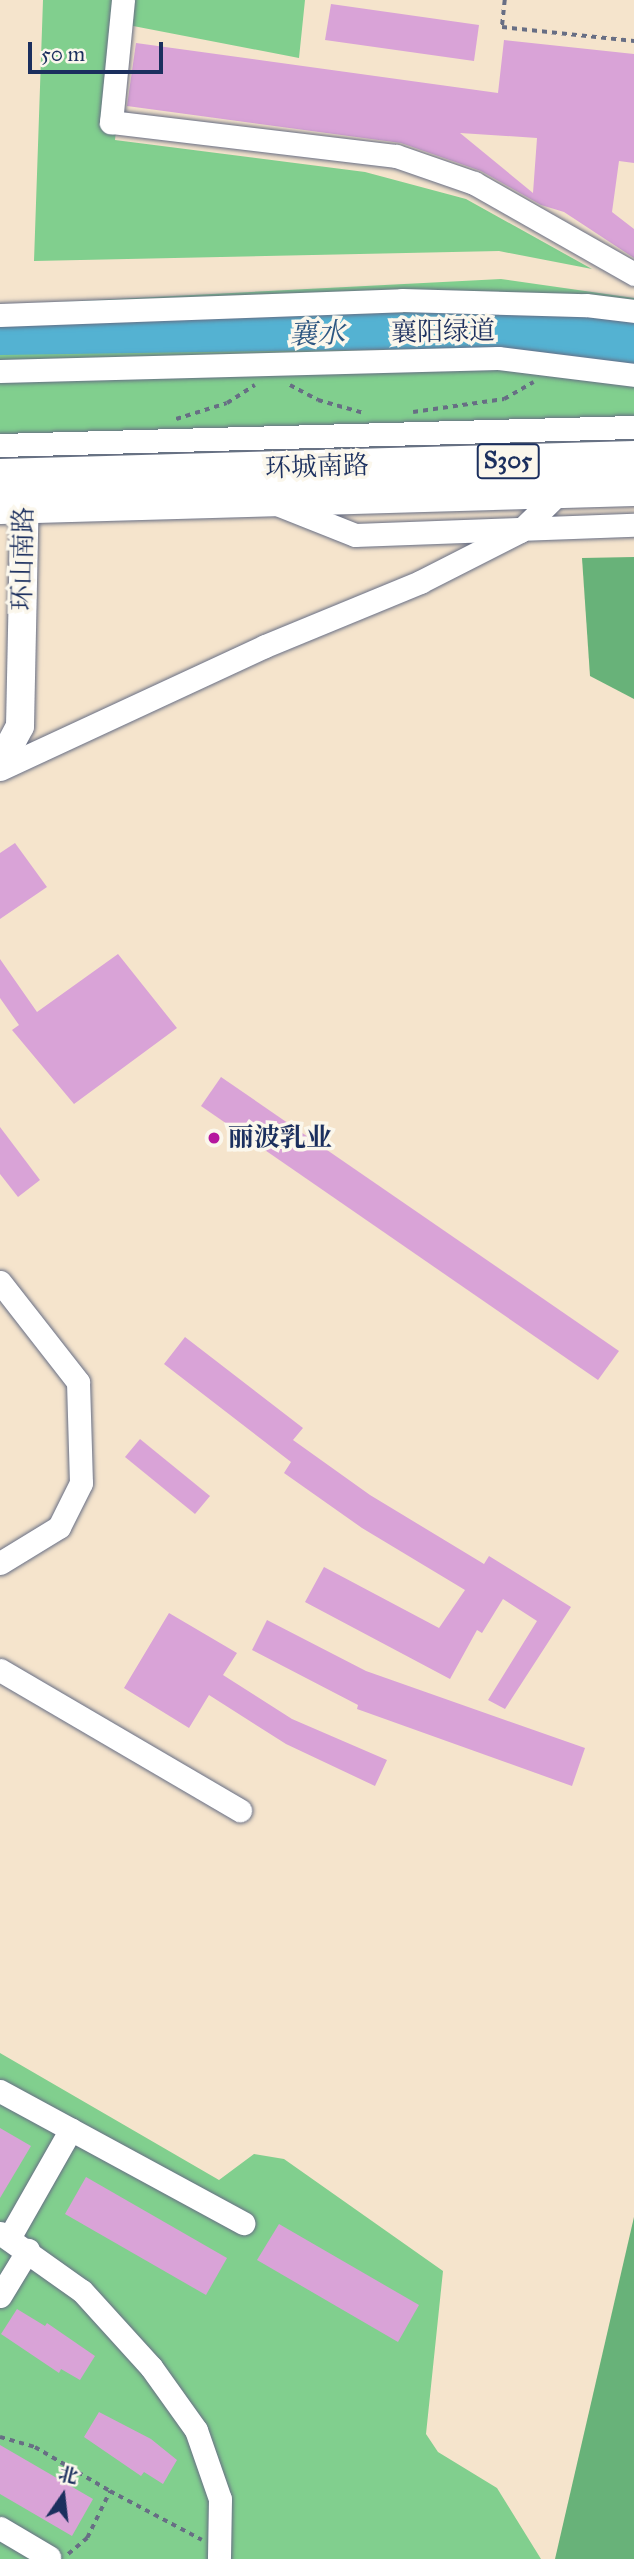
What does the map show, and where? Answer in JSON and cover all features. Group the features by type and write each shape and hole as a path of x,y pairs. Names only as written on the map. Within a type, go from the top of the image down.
{"highway":[{"name":"环城南路","path":"12,491 382,466 634,457"},
{"name":"环城南路","path":"12,491 268,500 634,489"}],"main road":[{"name":"环山南路","path":"0,764 20,726 12,491"}],"street":[{"path":"122,0 111,122 396,156 474,183 634,274"},
{"name":"襄阳绿道","path":"0,315 402,300 586,304 634,311"},
{"name":"襄阳绿道","path":"0,372 498,358 566,363 634,375"},
{"path":"0,445 634,427"},
{"path":"0,769 265,646 420,582 520,531 560,492"},
{"path":"268,500 355,535 634,525"},
{"path":"0,1282 78,1382 81,1483 59,1527 0,1563"},
{"path":"0,1670 240,1810"},
{"path":"0,2091 243,2223"},
{"path":"0,2296 13,2240 71,2129"},
{"path":"13,2240 82,2291 151,2367 195,2430 220,2499 219,2554"},
{"path":"0,2528 55,2558"}],"path":[{"path":"505,0 502,27 634,41"},
{"path":"411,412 504,399 566,363"},
{"path":"171,421 227,403 254,387 272,365 291,385 318,400 372,414"},
{"path":"0,2437 35,2447 219,2554"},
{"path":"55,2558 88,2538 110,2491"}],"green space":[{"path":"43,0 305,0 299,58 128,25 115,140 365,172 466,199 592,269 499,251 34,261"},
{"path":"501,279 634,298 634,457 0,475 0,305"},
{"path":"634,557 634,699 590,676 582,558"},
{"path":"0,2053 219,2180 254,2154 284,2159 443,2271 426,2434 438,2452 497,2488 541,2559 0,2559"},
{"path":"634,2217 634,2559 555,2559"}],"water":[{"name":"襄水","path":"490,310 634,318 634,365 484,348 0,355 0,324"}],"building":[{"path":"331,4 479,25 474,61 325,40"},
{"path":"504,40 634,54 634,163 619,161 612,212 634,229 634,258 564,212 541,205 481,171 401,143 127,106 136,43 498,93","holes":["460,133 537,138 533,193"]},
{"path":"15,843 47,887 0,919 0,853"},
{"path":"118,954 177,1028 74,1104 12,1030 19,1025 0,998 0,959 37,1012"},
{"path":"221,1077 619,1351 598,1380 201,1106"},
{"path":"0,1127 40,1180 18,1197 0,1174"},
{"path":"185,1337 303,1428 293,1440 370,1495 484,1564 489,1556 571,1607 505,1709 488,1700 537,1621 503,1599 482,1633 477,1630 450,1679 305,1602 324,1567 439,1628 465,1590 362,1528 284,1473 291,1462 164,1364"},
{"path":"140,1439 210,1496 195,1514 125,1457"},
{"path":"169,1613 237,1653 223,1675 292,1719 387,1760 375,1786 286,1744 209,1695 189,1728 124,1688"},
{"path":"267,1620 366,1671 585,1748 572,1786 357,1709 358,1705 252,1650"},
{"path":"0,2128 31,2146 0,2198"},
{"path":"86,2177 227,2258 206,2295 65,2214"},
{"path":"279,2224 419,2305 398,2342 257,2260"},
{"path":"17,2309 45,2326 47,2323 95,2356 80,2380 61,2369 59,2373 1,2334"},
{"path":"99,2412 151,2439 177,2460 163,2484 144,2472 141,2476 84,2437"},
{"path":"0,2445 93,2499 72,2536 0,2494"}],"place":[{"name":"丽波乳业","path":"214,1138"}]}
